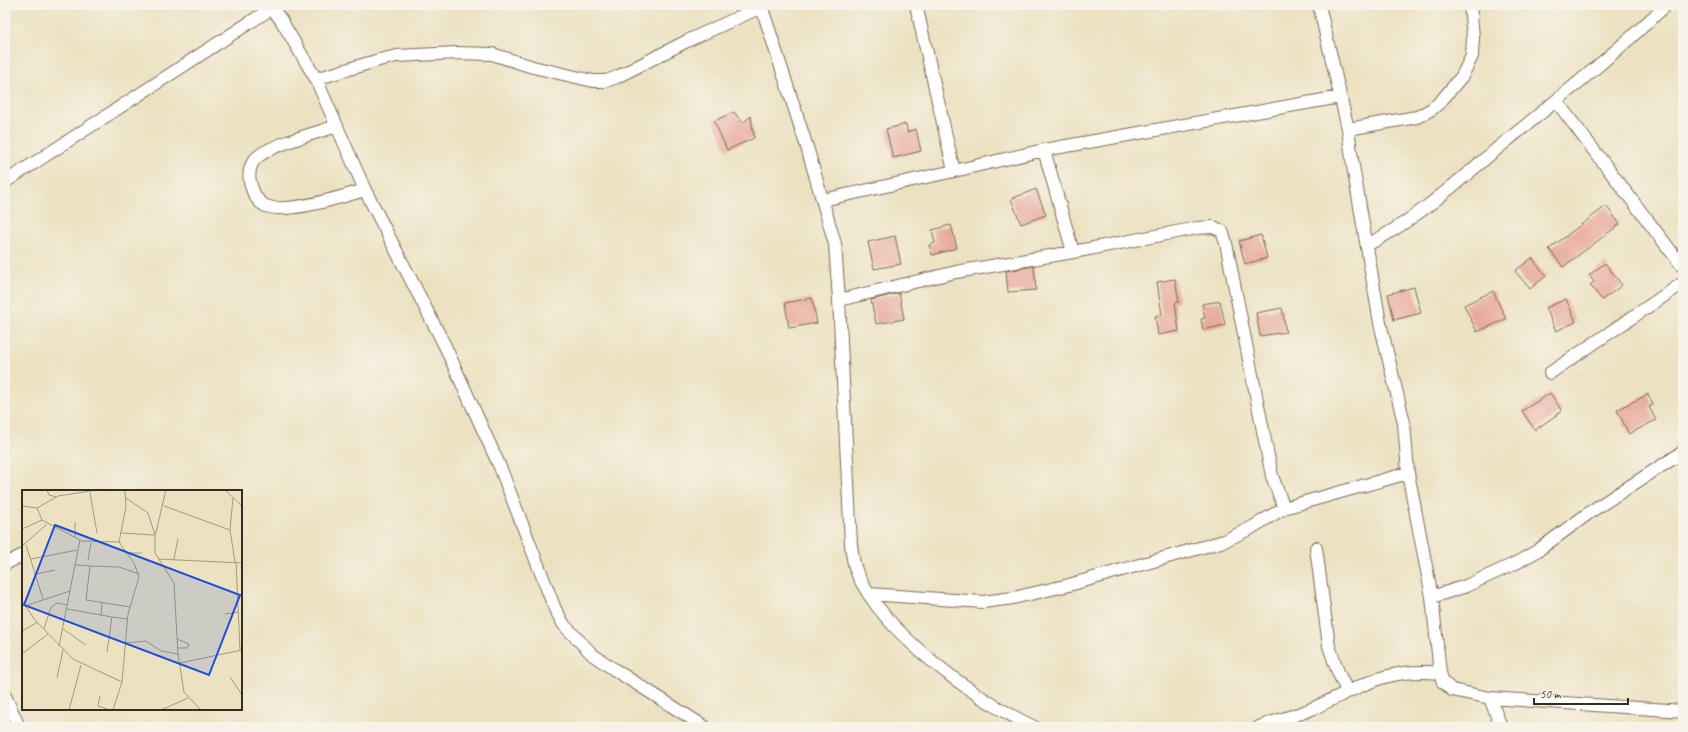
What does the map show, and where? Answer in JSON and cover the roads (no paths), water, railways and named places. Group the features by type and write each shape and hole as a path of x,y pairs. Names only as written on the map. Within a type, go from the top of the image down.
{"street":[{"path":"916,5 954,171"},
{"path":"1319,5 1348,129 1380,323 1404,423 1408,473 1432,597 1440,673 1443,682 1452,690 1490,698 1683,711"},
{"path":"1348,129 1417,117 1432,110 1441,101 1462,76 1472,56 1473,37 1470,5"},
{"path":"1368,245 1404,224 1557,102 1666,5"},
{"path":"5,182 271,6 316,79 365,190 444,346 500,467 555,609 564,625 593,655 705,727"},
{"path":"316,79 378,60 397,56 457,53 492,54 533,68 571,77 594,81 606,81 761,6 823,200 835,244 853,561 869,594 884,615 943,670 983,698 1030,725"},
{"path":"823,200 1044,150 1340,97"},
{"path":"1557,102 1683,267"},
{"path":"337,126 287,143 258,156 252,163 249,172 254,194 263,205 268,207 281,207 321,203 365,190"},
{"path":"1044,150 1073,252"},
{"path":"839,300 956,272 1073,252 1197,228 1213,227 1222,232 1226,243 1272,476 1284,508"},
{"path":"1550,373 1683,283"},
{"path":"1432,597 1466,586 1516,563 1537,551 1594,510 1683,452"},
{"path":"869,594 983,602 1043,592 1224,541 1251,528 1284,508 1408,473"},
{"path":"1316,548 1329,646 1338,672 1347,691"},
{"path":"5,564 22,556"},
{"path":"1259,727 1310,710 1366,683 1397,674 1423,671 1440,673"},
{"path":"5,696 19,727"},
{"path":"1490,698 1501,727"},
{"path":"1013,727 1030,725"}]}
